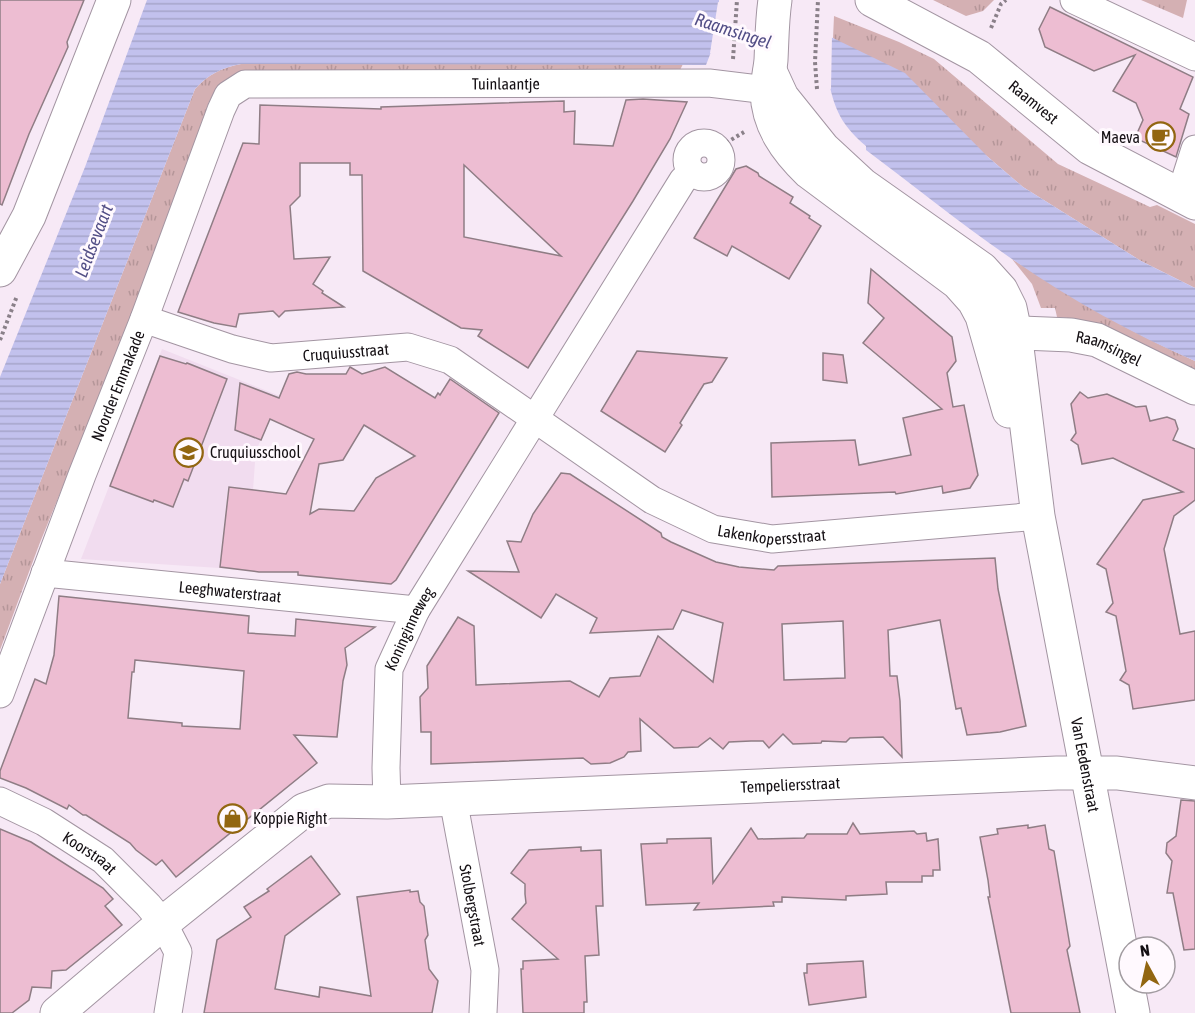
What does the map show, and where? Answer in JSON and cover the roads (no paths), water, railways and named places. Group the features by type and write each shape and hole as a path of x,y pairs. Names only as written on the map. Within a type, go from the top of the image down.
{"street":[{"path":"0,270 29,216 114,0"},
{"name":"Raamvest","path":"872,0 979,57 1090,148 1187,200"},
{"path":"1074,0 1195,57"},
{"path":"774,9 769,81 823,148 863,185 982,268 1001,290 1010,309 1001,332"},
{"name":"Tuinlaantje","path":"245,84 769,81"},
{"name":"Noorder Emmakade","path":"0,694 144,320 221,110 228,95 245,84"},
{"name":"Koninginneweg","path":"387,802 389,669 416,610 683,180 692,172 688,165 688,157 694,147 706,144 716,149"},
{"path":"1187,200 1195,149"},
{"name":"Cruquiusstraat","path":"144,320 232,350 271,358 408,347 450,360 535,419"},
{"name":"Raamsingel","path":"1001,332 1071,335 1097,340 1195,388"},
{"name":"Van Eedenstraat","path":"1001,332 1089,772 1133,1013"},
{"name":"Lakenkopersstraat","path":"535,419 652,500 713,529 772,539 1038,516"},
{"name":"Leeghwaterstraat","path":"45,573 416,610"},
{"name":"Tempeliersstraat","path":"387,802 1089,772 1117,773 1195,783"},
{"name":"Stolbergstraat","path":"453,799 485,970 483,1013"},
{"name":"Koorstraat","path":"0,801 44,822 103,860 148,904 163,923"},
{"path":"57,1013 163,923 304,810 329,801 387,802"},
{"path":"163,923 178,952 168,1013"}],"water":[{"name":"Leidsevaart","path":"147,0 719,0 719,5 833,38 905,73 988,157 1023,187 1141,261 1195,288 1195,361 1147,339 1078,301 1034,274 956,219 866,150 866,146 842,120 830,87 711,52 706,65 241,64 216,72 195,89 0,584 0,377 85,167"}],"place":[{"name":"Maeva","path":"1161,137"},
{"name":"Cruquiusschool","path":"189,452"},
{"name":"Koppie Right","path":"232,818"}]}
